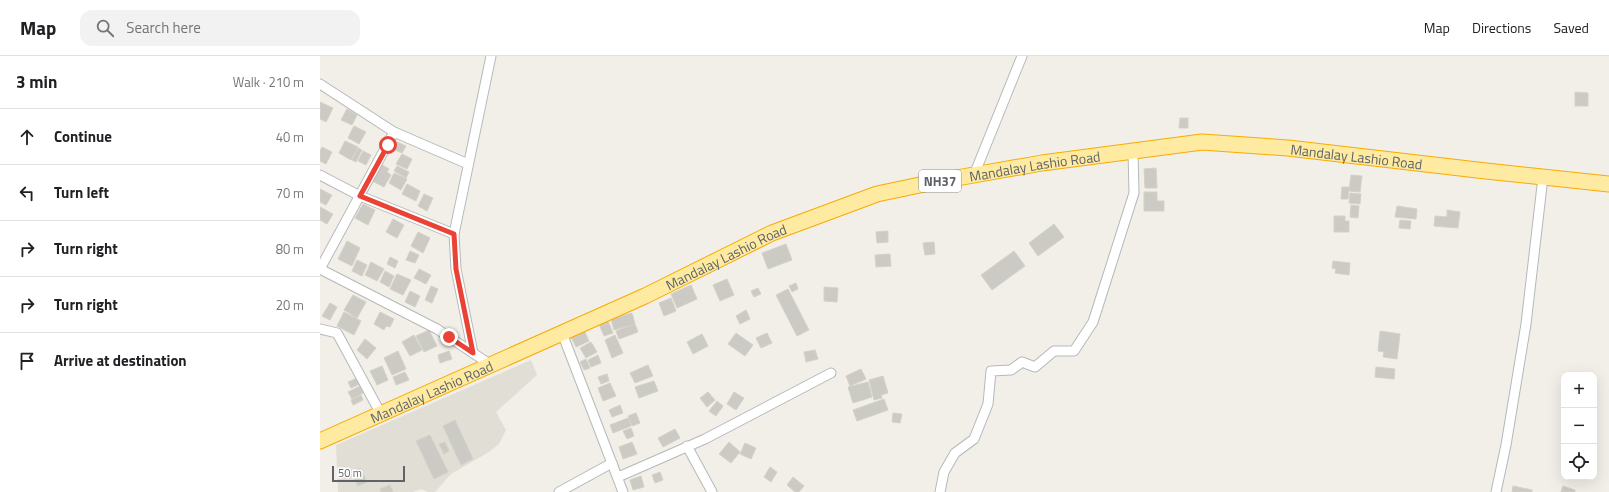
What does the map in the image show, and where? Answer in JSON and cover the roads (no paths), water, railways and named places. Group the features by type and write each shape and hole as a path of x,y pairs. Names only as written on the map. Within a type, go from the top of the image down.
{"highway":[{"name":"Mandalay Lashio Road","path":"320,441 645,296 779,230 877,194 974,175 1042,164 1202,142 1288,148 1609,184"}],"street":[{"path":"473,353 456,269 454,234 491,56"},
{"path":"974,175 1022,56"},
{"path":"320,84 394,132 468,164"},
{"path":"394,132 320,269 437,329 491,365"},
{"path":"940,492 944,472 955,453 974,438 986,411 991,371 1011,370 1022,362 1035,367 1054,351 1074,351 1093,322 1134,193 1133,151"},
{"path":"320,176 360,196 454,234"},
{"path":"1496,492 1506,445 1526,324 1543,177"},
{"path":"320,329 337,333 381,414"},
{"path":"562,333 623,492"},
{"path":"618,477 705,439 830,373"},
{"path":"687,446 712,492"},
{"path":"559,492 612,463"}]}
